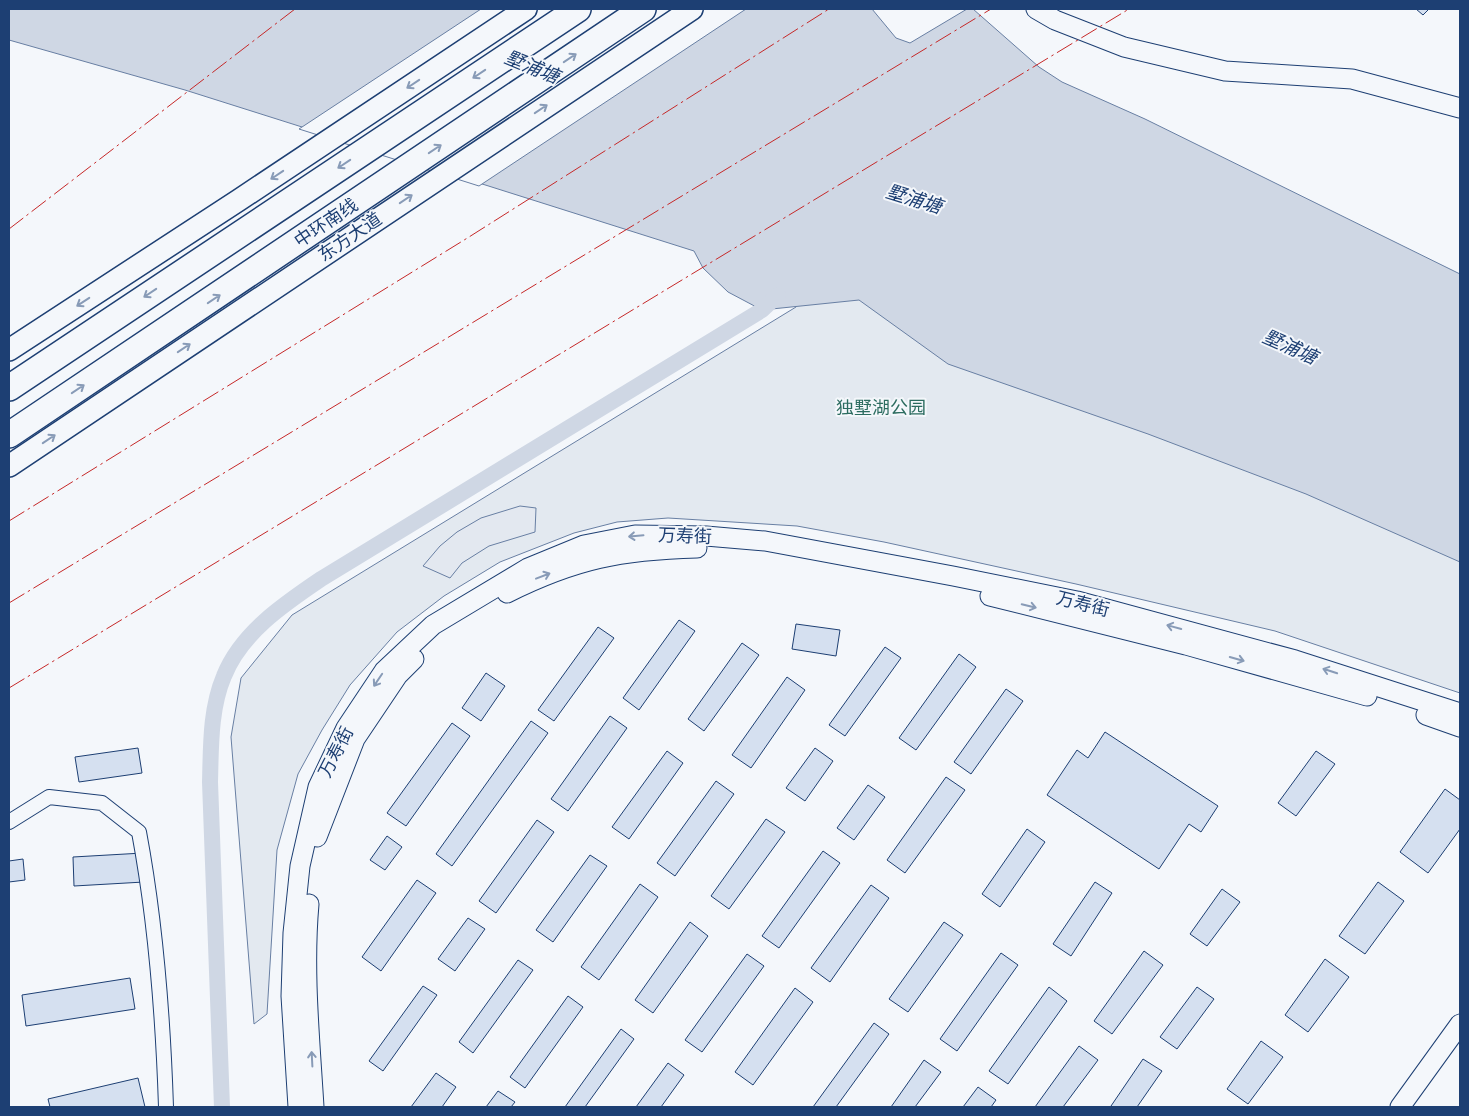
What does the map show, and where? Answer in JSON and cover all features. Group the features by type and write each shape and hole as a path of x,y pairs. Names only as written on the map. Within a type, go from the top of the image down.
{"highway":[{"path":"9,388 578,9"},
{"name":"中环南线","path":"9,435 643,9"}],"main road":[{"path":"9,350 526,9"},
{"name":"东方大道","path":"9,466 692,9"}],"street":[{"path":"1036,9 1055,20 1124,47 1207,67 1225,71 1352,80 1460,108"},
{"name":"万寿街","path":"298,1107 291,996 293,933 300,866 318,787 346,728 384,671 433,625 528,568 584,544 636,535 706,536 765,541 952,576 1077,601 1295,660 1460,713"},
{"name":"万寿街","path":"314,1107 307,925 314,847 355,738 398,675 441,632 481,606 532,581 583,561 647,549 706,548 768,553 964,589 1205,650 1385,701 1460,727"},
{"path":"9,822 49,797 102,803 139,832 152,903 164,1033 166,1107"},
{"path":"1400,1107 1460,1024"}],"green space":[{"name":"独墅湖公园","path":"831,274 1460,512 1460,693 1275,631 1076,584 884,542 797,526 668,518 617,522 574,533 500,562 444,596 397,632 350,685 298,774 277,850 267,1014 254,1024 231,737 241,678 292,615 796,307"}],"shaded area":[{"path":"520,506 536,508 535,532 489,546 462,563 450,578 423,566 440,546 457,532 481,518"}],"water":[{"name":"墅浦塘","path":"9,9 872,9 896,38 910,43 967,9 973,9 1039,67 1062,82 1145,119 1460,274 1460,562 1306,494 1148,434 948,364 859,300 762,310 728,292 703,268 694,251 185,90 9,40"}],"pier":[{"path":"481,9 746,9 479,186 299,129"}],"building":[{"path":"1416,9 1429,9 1423,15"},
{"path":"679,620 695,631 639,710 623,698"},
{"path":"796,624 840,630 836,656 792,649"},
{"path":"598,627 614,638 554,721 538,710"},
{"path":"742,643 759,655 704,731 688,719"},
{"path":"885,647 901,658 845,736 829,725"},
{"path":"959,654 976,667 916,750 899,738"},
{"path":"486,673 505,686 481,721 462,708"},
{"path":"787,677 805,690 751,768 732,755"},
{"path":"1006,689 1023,701 971,774 954,762"},
{"path":"610,716 627,728 568,811 551,799"},
{"path":"531,721 548,733 452,866 436,854"},
{"path":"452,723 470,736 406,826 387,813"},
{"path":"1105,732 1218,806 1201,832 1189,824 1159,869 1047,795 1077,750 1088,758"},
{"path":"138,748 142,773 79,782 75,757"},
{"path":"815,748 833,761 805,801 786,788"},
{"path":"667,751 683,763 629,839 612,827"},
{"path":"1316,751 1335,764 1296,816 1278,803"},
{"path":"946,777 965,790 905,873 887,860"},
{"path":"716,781 734,794 675,876 657,863"},
{"path":"868,785 885,797 854,840 837,828"},
{"path":"1445,789 1460,800 1460,829 1428,873 1400,852"},
{"path":"766,819 785,832 729,909 711,896"},
{"path":"537,820 554,832 496,913 479,901"},
{"path":"1027,829 1045,842 1000,907 982,894"},
{"path":"387,836 402,847 385,870 370,860"},
{"path":"823,851 840,863 779,948 762,936"},
{"path":"143,853 144,882 74,886 73,857"},
{"path":"590,855 607,866 553,942 536,930"},
{"path":"23,859 25,880 9,882 9,861"},
{"path":"417,880 436,893 381,971 362,957"},
{"path":"1095,882 1112,893 1071,956 1053,944"},
{"path":"1378,882 1404,901 1365,954 1339,936"},
{"path":"640,884 658,897 599,980 581,967"},
{"path":"871,885 889,898 830,982 811,968"},
{"path":"1222,889 1240,902 1207,946 1190,934"},
{"path":"468,918 485,929 455,971 438,959"},
{"path":"690,922 708,936 653,1013 635,1000"},
{"path":"944,922 963,935 908,1012 889,999"},
{"path":"1144,951 1163,965 1112,1034 1094,1021"},
{"path":"1001,953 1018,965 957,1051 940,1039"},
{"path":"747,954 764,966 702,1052 685,1040"},
{"path":"1325,959 1349,977 1308,1032 1285,1015"},
{"path":"518,960 533,970 473,1053 459,1042"},
{"path":"130,978 135,1009 26,1026 22,995"},
{"path":"423,986 437,995 383,1071 369,1061"},
{"path":"1049,987 1067,1001 1008,1084 989,1071"},
{"path":"1197,987 1214,999 1177,1049 1160,1037"},
{"path":"795,988 813,1002 753,1085 735,1072"},
{"path":"568,996 583,1007 525,1088 510,1077"},
{"path":"874,1023 889,1034 836,1107 813,1107"},
{"path":"621,1029 634,1039 585,1107 565,1107"},
{"path":"1261,1041 1283,1057 1248,1104 1227,1089"},
{"path":"1079,1046 1098,1060 1063,1107 1035,1107"},
{"path":"1143,1059 1162,1071 1137,1107 1111,1106"},
{"path":"924,1060 941,1072 915,1107 891,1107"},
{"path":"668,1063 684,1075 661,1107 636,1107"},
{"path":"436,1073 456,1087 442,1107 411,1107"},
{"path":"138,1078 145,1107 50,1107 48,1099"},
{"path":"978,1087 996,1100 991,1107 963,1107"},
{"path":"498,1091 515,1102 511,1107 486,1107"}],"waterway":[{"path":"222,1107 210,782 211,742 219,689 241,646 252,633 279,609 321,579 762,310 778,295"}],"power":[{"path":"9,229 295,9"},
{"path":"9,521 469,237 829,9"},
{"path":"9,603 991,9"},
{"path":"9,688 1129,9"}]}
